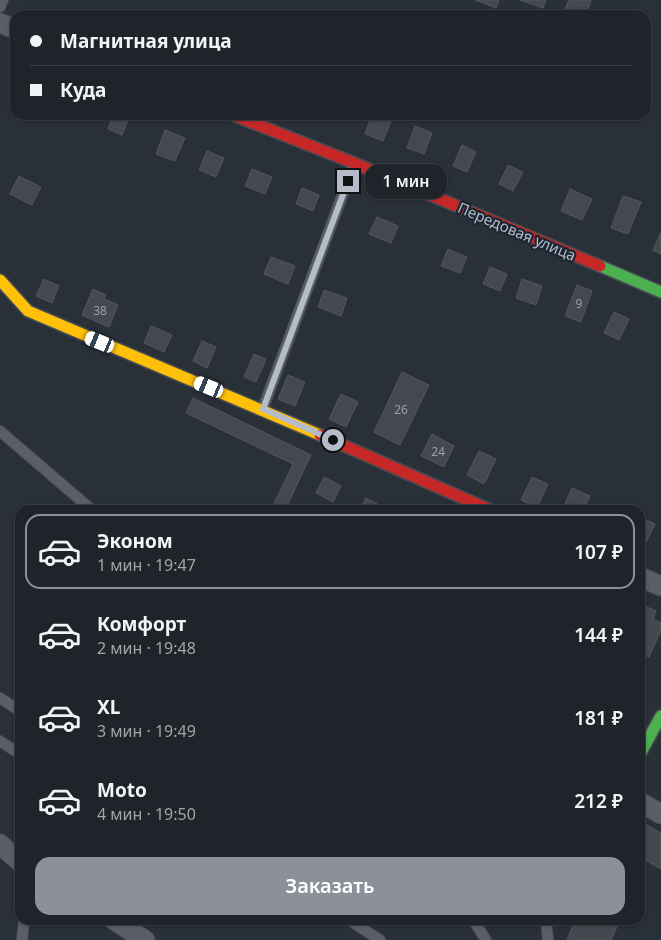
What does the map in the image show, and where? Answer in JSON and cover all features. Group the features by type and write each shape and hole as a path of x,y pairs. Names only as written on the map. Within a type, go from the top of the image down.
{"street":[{"name":"Передовая улица","path":"246,120 354,163 661,292"},
{"path":"0,280 28,311 263,409 479,505"},
{"path":"645,579 661,586"},
{"path":"645,745 661,716"},
{"path":"645,805 661,814"},
{"path":"0,844 15,858"},
{"path":"122,925 145,940"}],"lane":[{"path":"0,7 3,0"},
{"path":"263,409 354,163"},
{"path":"0,431 86,505"},
{"path":"0,698 15,708"},
{"path":"0,741 15,751"},
{"path":"22,940 24,925"},
{"path":"357,925 380,940"},
{"path":"476,925 486,940"},
{"path":"546,925 548,940"}],"building":[{"path":"475,0 499,0 496,8"},
{"path":"520,0 546,0 543,8"},
{"path":"569,0 591,0 588,10 565,9"},
{"path":"111,120 128,120 122,135 108,129"},
{"path":"370,120 392,120 383,141 365,134"},
{"path":"415,126 432,133 424,154 407,148"},
{"path":"165,130 185,138 175,161 156,154"},
{"path":"462,145 476,152 467,172 453,166"},
{"path":"207,151 224,158 216,177 199,170"},
{"path":"508,165 523,172 513,191 499,184"},
{"path":"252,169 272,177 265,194 245,186"},
{"path":"19,176 41,187 32,205 10,194"},
{"path":"302,188 319,195 313,211 296,204"},
{"path":"570,189 592,199 582,220 561,211"},
{"path":"623,196 641,202 628,234 611,228"},
{"path":"377,217 398,226 391,243 369,234"},
{"path":"661,232 661,254 653,250"},
{"path":"448,249 467,257 460,273 441,266"},
{"path":"271,257 295,266 288,284 264,274"},
{"path":"490,267 507,274 500,291 483,284"},
{"path":"44,279 59,286 52,303 36,296"},
{"path":"522,279 542,286 536,305 516,298"},
{"path":"577,285 592,291 581,322 565,316"},
{"path":"93,289 106,295 104,299 118,305 109,327 82,315"},
{"path":"324,290 347,298 341,316 318,307"},
{"path":"614,312 629,319 619,340 604,333"},
{"path":"151,326 172,335 164,352 144,343"},
{"path":"202,341 216,347 207,368 193,361"},
{"path":"254,354 266,359 256,382 244,377"},
{"path":"402,372 429,385 400,445 374,432"},
{"path":"288,375 305,382 295,406 278,399"},
{"path":"341,394 358,402 346,427 329,419"},
{"path":"193,398 311,455 287,505 273,505 293,464 186,413"},
{"path":"432,434 454,446 444,467 421,456"},
{"path":"479,451 496,459 484,484 467,475"},
{"path":"324,477 341,486 333,502 316,493"},
{"path":"532,477 548,484 538,505 531,505 521,500"},
{"path":"572,488 590,496 586,505 564,505"},
{"path":"366,498 379,505 362,505"},
{"path":"645,519 655,524 645,544"},
{"path":"645,606 656,611 653,619 661,623 661,630 649,657 645,655"},
{"path":"645,824 661,833 661,869 645,860"},
{"path":"573,925 618,925 611,940 567,940"}],"traffic: fast":[{"path":"600,266 661,292"},
{"path":"645,745 661,716"}],"traffic: slow":[{"path":"0,280 28,311 320,435"}],"traffic: jam":[{"path":"246,120 354,163 600,266"},
{"path":"320,435 479,505"}],"route":[{"path":"333,440 263,409 348,181"}]}
